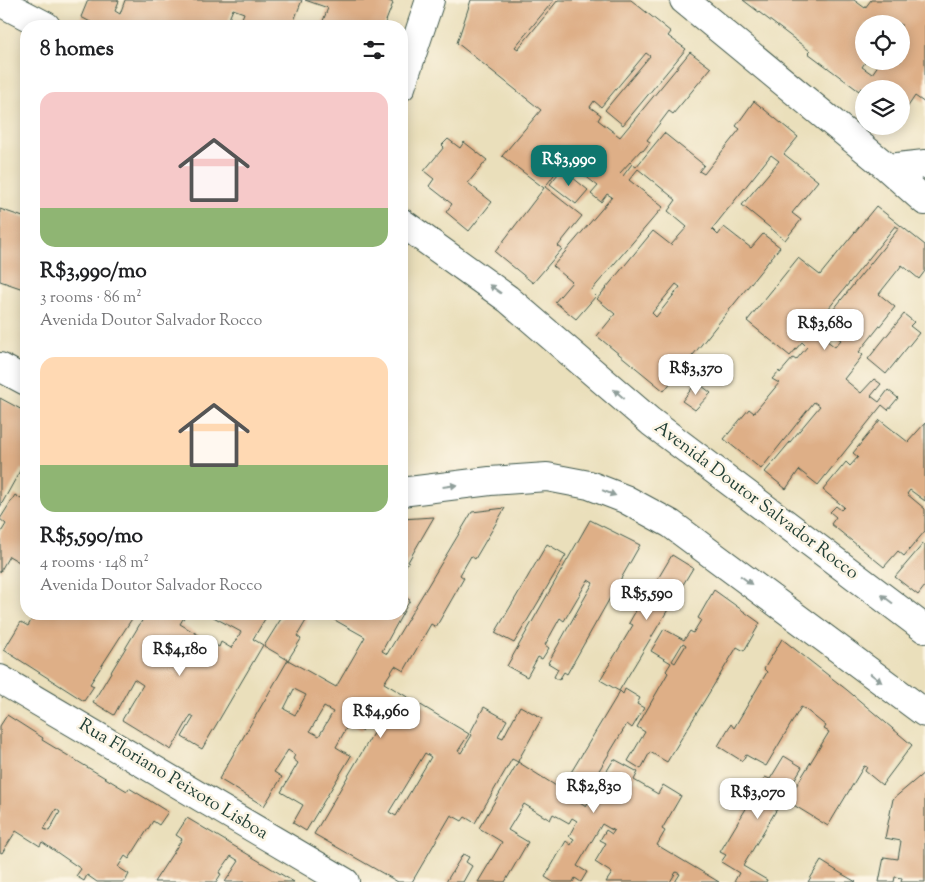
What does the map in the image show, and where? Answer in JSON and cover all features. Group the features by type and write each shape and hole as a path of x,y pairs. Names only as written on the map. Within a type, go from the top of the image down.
{"street":[{"path":"408,66 430,0"},
{"path":"684,0 888,168 925,201"},
{"path":"0,2 34,20"},
{"path":"888,168 925,164"},
{"name":"Avenida Doutor Salvador Rocco","path":"408,227 508,299 651,422 925,629"},
{"path":"0,367 20,378"},
{"path":"408,491 490,481 548,477 589,485 625,499 671,524 925,713"},
{"name":"Rua Floriano Peixoto Lisboa","path":"0,679 345,882"}],"building":[{"path":"88,0 117,0 119,1 115,11 120,14 125,0 302,0 294,20 241,20 244,13 233,9 228,20 87,20 81,17"},
{"path":"305,0 387,0 393,3 386,20 323,20 328,8"},
{"path":"471,0 554,0 515,47 518,49 558,0 631,0 671,32 668,36 686,49 623,125 605,110 650,56 646,53 601,107 594,101 590,107 601,115 598,120 620,137 690,52 711,68 673,114 669,111 647,140 650,142 643,151 641,150 620,173 623,176 632,164 636,167 664,133 704,165 699,171 704,174 740,129 736,126 754,101 798,137 784,154 818,181 792,213 801,220 785,240 742,205 779,161 771,155 712,229 718,235 724,227 751,248 763,234 780,247 664,391 597,336 615,314 597,299 653,231 671,245 687,227 668,211 676,200 638,169 629,180 663,207 591,291 596,296 576,319 555,302 572,282 553,266 612,197 607,194 601,202 591,194 598,186 565,160 545,187 582,216 558,246 562,249 533,283 495,252 544,188 502,156 541,110 457,43","holes":["676,284 680,287 656,317 652,313"]},
{"path":"743,0 854,0 865,8 871,0 925,0 925,103 915,96 910,104 910,80 855,80 855,88 808,53 810,51"},
{"path":"448,139 460,148 464,142 487,160 468,183 492,202 469,231 446,212 452,204 429,186 434,179 424,171 444,147 442,145"},
{"path":"562,169 588,190 576,204 550,184"},
{"path":"876,206 925,245 925,271 919,279 902,265 879,294 895,307 859,352 863,355 844,379 861,393 874,379 881,384 871,396 879,402 888,390 898,398 888,410 882,405 818,485 799,470 786,489 765,472 820,406 814,402 761,469 724,439 749,409 754,413 779,383 772,379 793,358 796,360 807,347 802,342 790,356 747,321 798,258 820,275","holes":["895,226 899,228 821,325 841,340 835,347 812,329"]},
{"path":"0,209 20,216 20,288 0,281"},
{"path":"904,314 914,322 910,326 919,333 886,374 868,359"},
{"path":"697,382 711,393 695,410 682,401"},
{"path":"0,398 20,409 20,471 0,507"},
{"path":"880,420 908,442 925,423 925,501 910,490 907,494 925,509 925,531 904,556 898,551 884,567 831,524 836,517 830,512 836,506 841,510 844,507 823,490 846,462 850,466 858,457 853,453"},
{"path":"15,495 20,498 20,562 9,556 0,572 0,534 6,524 0,519"},
{"path":"505,508 475,559 471,556 460,575 464,578 436,627 431,624 404,671 395,666 384,683 469,734 458,751 461,753 472,735 470,733 484,707 507,720 498,736 503,738 520,706 542,718 518,762 512,759 475,823 465,817 462,821 451,815 412,882 398,882 314,834 382,718 372,713 362,731 349,723 336,747 351,756 306,831 293,823 303,805 281,792 298,763 293,759 295,755 288,750 274,772 282,777 264,806 219,779 288,660 336,687 365,637 335,620 399,620 382,651 387,654 472,512","holes":["294,689 306,695 295,715 284,709","324,707 333,712 319,736 310,731","425,753 431,757 396,816 389,812"]},
{"path":"434,517 408,562 408,519"},
{"path":"590,520 640,545 567,674 564,672 559,680 554,677 558,669 548,663 593,583 588,580 564,621 560,618 545,645 549,648 542,659 538,657 527,677 507,666"},
{"path":"547,544 566,555 514,643 495,633"},
{"path":"923,544 925,545 925,586 918,595 895,577"},
{"path":"672,555 693,568 619,691 600,680 633,625 629,623 647,591 650,592"},
{"path":"714,590 760,623 744,651 737,647 667,762 650,752 641,769 628,761 645,732 637,727 668,673 666,671 671,663 651,651 664,629 684,640 690,631 693,633 701,620 698,618","holes":["683,643 686,645 675,663 672,661"]},
{"path":"32,620 131,620 90,684 94,686 84,701 4,650 21,622 28,626"},
{"path":"142,620 182,620 180,624 219,647 221,642 231,648 241,632 219,620 264,620 253,639 263,645 202,749 182,737 194,717 191,715 171,750 122,720 143,685 134,679 114,715 93,702"},
{"path":"280,620 306,620 297,636 301,639 288,660 264,646"},
{"path":"782,639 847,690 912,745 882,785 865,771 867,767 864,766 828,826 787,801 829,732 824,729 826,726 805,709 801,707 766,766 746,755 742,761 718,746 731,724 734,728 767,672 764,669"},
{"path":"625,689 640,698 637,704 644,708 632,728 627,724 580,802 586,806 614,759 638,772 634,780 658,794 663,785 681,796 662,829 665,831 657,845 719,882 675,882 680,874 676,872 670,882 606,882 612,873 595,862 606,843 600,840 606,830 612,834 614,831 602,824 577,866 587,872 581,882 575,878 573,882 553,882 545,877 566,841 571,845 574,839 569,836 577,821 572,818 569,823 553,814 550,820 524,804 508,830 528,842 505,882 478,882 502,842 479,828 518,762 561,789 620,691 623,694"},
{"path":"7,715 43,738 42,740 127,791 129,788 168,812 159,825 153,821 129,859 125,856 118,867 129,874 125,882 97,882 87,875 84,881 76,876 81,869 42,842 40,846 16,831 2,853 0,852 0,726","holes":["56,809 60,812 49,831 44,829"]},
{"path":"784,756 802,767 743,866 767,880 766,882 734,882 739,873 721,862 726,855 720,852 765,777 770,779"},
{"path":"925,772 925,882 901,882 902,878 895,877 894,882 879,882 884,857 898,859 901,841 885,838 893,799"},
{"path":"187,818 294,882 225,882 239,861 231,856 219,873 221,874 216,882 154,882 182,839 176,835"},
{"path":"463,854 469,857 466,862 472,866 463,882 446,882"},
{"path":"821,861 842,874 856,882 808,882"}]}
